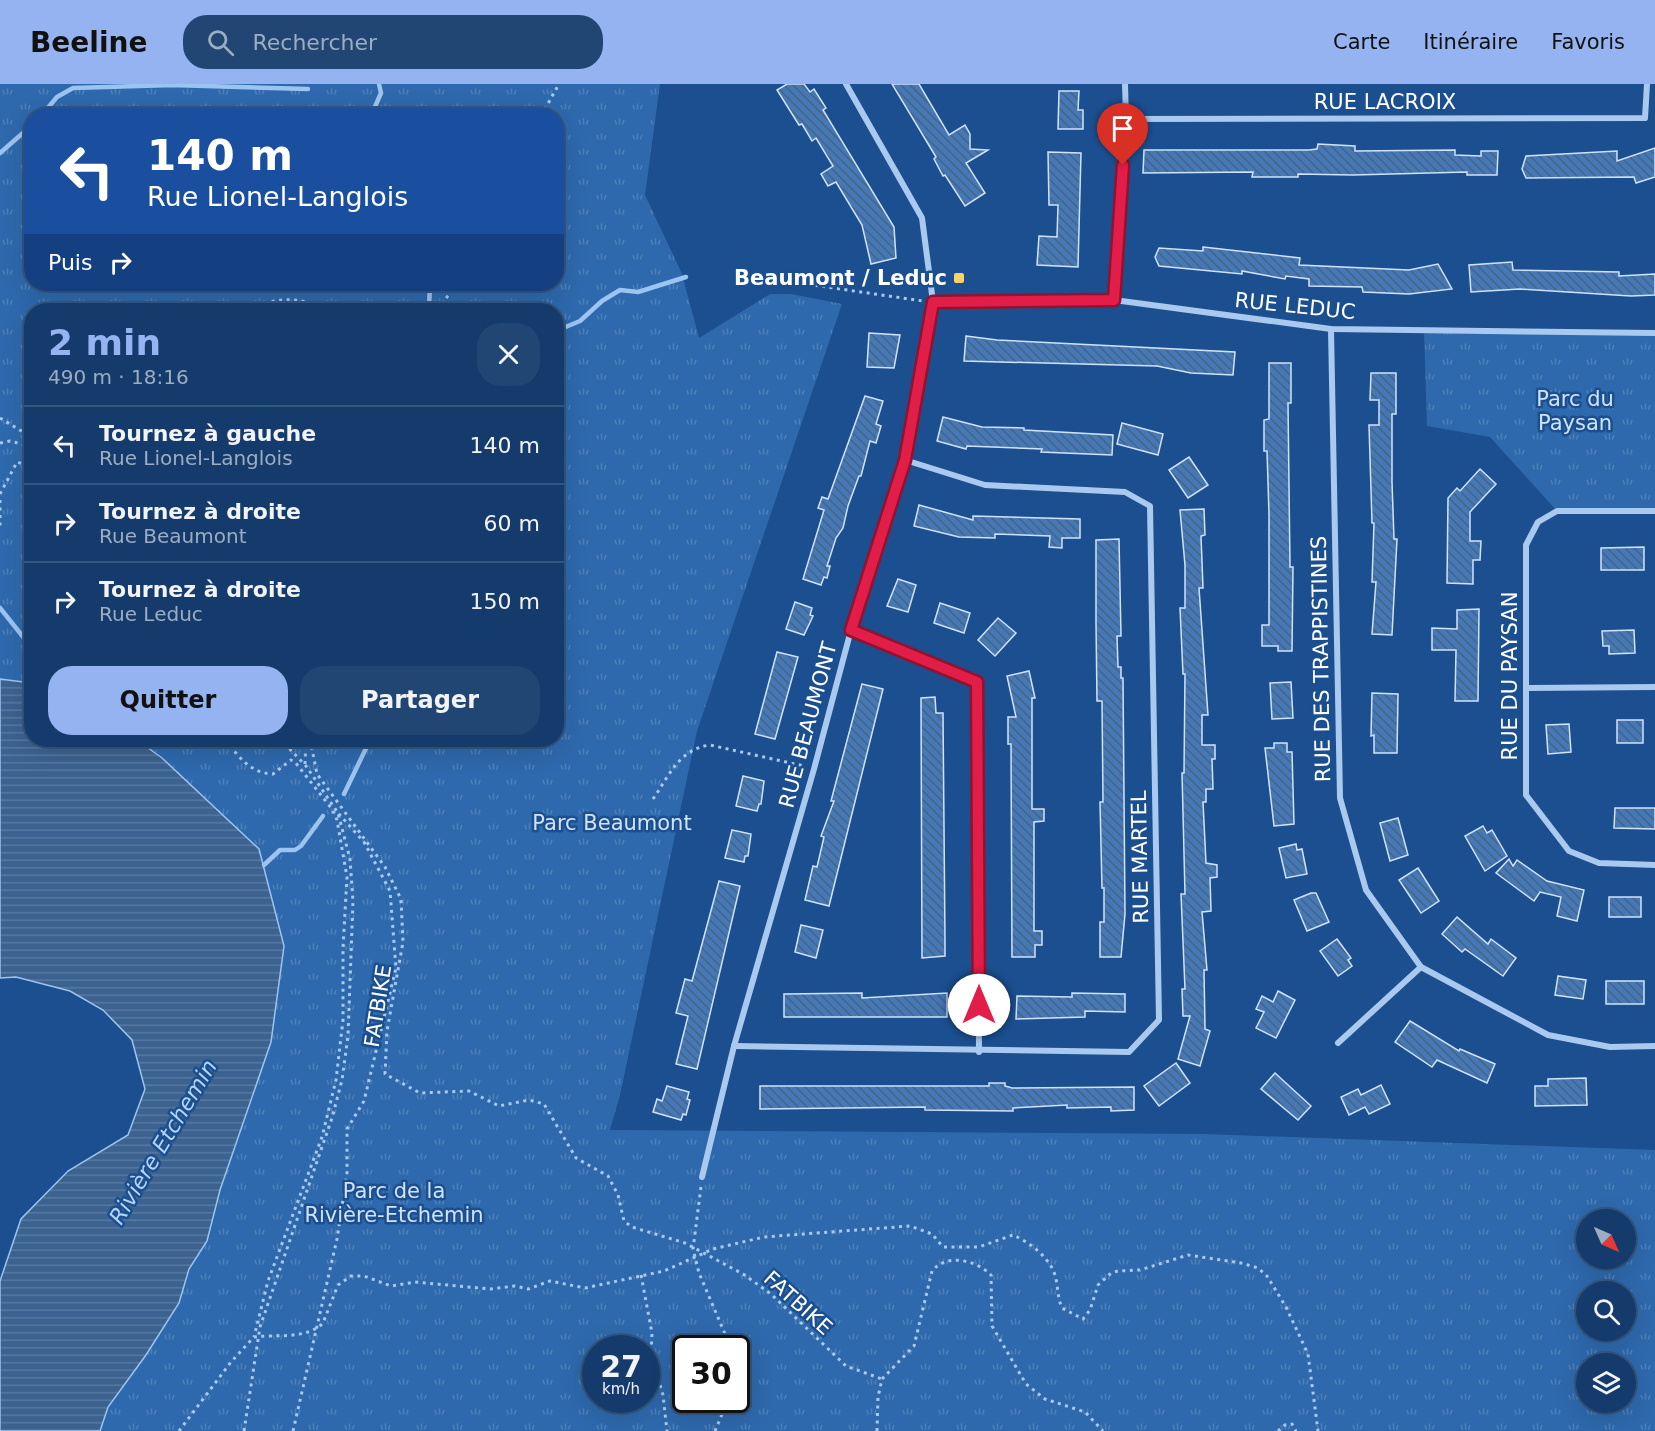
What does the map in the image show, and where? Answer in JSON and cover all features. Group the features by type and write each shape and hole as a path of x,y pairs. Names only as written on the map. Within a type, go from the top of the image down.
{"street":[{"name":"RUE BEAUMONT","path":"702,1177 734,1046 814,769 851,630 905,460 933,302 922,219 846,84"},
{"path":"1114,300 1126,119 1125,84"},
{"name":"RUE LACROIX","path":"1126,119 1645,118 1647,84"},
{"name":"RUE LEDUC","path":"933,302 1114,300 1331,329 1655,333"},
{"name":"RUE DES TRAPPISTINES","path":"1331,329 1340,798 1366,890 1421,967 1548,1035 1610,1047 1655,1046"},
{"name":"RUE MARTEL","path":"734,1046 980,1052 1129,1052 1159,1020 1150,506 1125,492 985,485 905,460"},
{"name":"RUE DU PAYSAN","path":"1655,511 1557,511 1538,522 1526,545 1528,688 1526,795 1569,851 1599,863 1655,865"},
{"path":"851,630 977,682 980,1052"},
{"path":"1528,688 1655,687"},
{"path":"1338,1043 1421,967"}],"path":[{"path":"546,108 559,84"},
{"path":"785,281 933,302"},
{"path":"442,303 452,291"},
{"path":"265,303 281,298 310,303"},
{"path":"0,418 24,433"},
{"path":"0,443 10,441 24,445"},
{"path":"0,494 17,462 24,464"},
{"path":"0,500 0,529"},
{"path":"652,799 684,753 700,746 710,745 814,769"},
{"path":"232,747 251,768 263,773 273,774 291,760 295,762 338,820 347,877 343,935 343,1020 336,1080 314,1165 268,1281 256,1337 244,1431"},
{"path":"288,747 306,766 338,813 364,842 390,891 396,968 364,1101 347,1129 347,1173 338,1228 293,1431"},
{"path":"306,747 306,766"},
{"name":"FATBIKE","path":"314,747 312,757 317,774 385,867 401,903 403,942 387,1031 385,1074 420,1093 474,1092 499,1106 529,1100 544,1104 574,1155 583,1164 608,1176 618,1195 624,1221 632,1227 678,1240 743,1274 771,1294 846,1365 882,1379"},
{"path":"179,1431 231,1362 256,1337 320,1157 346,1057 353,880 338,813"},
{"path":"702,1177 693,1247 704,1287 725,1335"},
{"path":"256,1337 297,1335 316,1329 323,1323 338,1285 351,1276 364,1276 391,1286 415,1282 490,1289 515,1286 528,1289 550,1281 585,1288 664,1271 703,1253 764,1237 880,1230 892,1227 922,1228 932,1234 943,1247 979,1247 1013,1235 1033,1246 1050,1266 1056,1279 1062,1308 1083,1319 1090,1310 1098,1285 1111,1273 1140,1270 1183,1255 1241,1263 1258,1268 1267,1276 1300,1335 1313,1378 1318,1431"},
{"path":"877,1431 878,1397 882,1379 914,1346 932,1271 937,1265 947,1261 980,1265 991,1275 992,1326 1026,1384 1045,1399 1085,1412 1103,1431"},
{"path":"641,1275 652,1336 651,1354 663,1395 667,1431"},
{"path":"715,1431 723,1413"},
{"path":"1278,1431 1285,1425 1292,1424 1296,1431"}],"green space":[{"name":"Parc de la Rivière-Etchemin","path":"0,84 660,84 645,195 682,274 699,338 770,294 791,294 842,304 697,731 620,1095 610,1130 1204,1134 1655,1150 1655,1431 4,1431 218,1053 0,828"},
{"name":"Parc du Paysan","path":"1424,331 1655,333 1655,511 1557,511 1490,437 1427,426"}],"water":[{"name":"Rivière Etchemin","path":"0,679 24,682 24,747 147,747 162,758 259,849 284,946 271,1042 220,1190 207,1241 189,1269 179,1303 146,1355 108,1407 100,1431 0,1431 0,1281 21,1219 68,1171 128,1135 145,1089 132,1040 103,1010 70,991 16,977 0,978"}],"building":[{"path":"787,84 804,84 810,92 814,89 826,108 823,110 894,227 896,258 871,264 862,225 836,182 828,186 821,174 833,166 816,138 812,141 802,124 799,125 777,90"},
{"path":"892,84 919,84 949,135 965,125 970,134 970,149 988,150 966,163 985,193 965,206 945,175 943,176 934,159 936,157"},
{"path":"1059,91 1079,91 1078,110 1083,110 1083,129 1058,129"},
{"path":"1318,144 1355,146 1355,151 1455,150 1455,155 1481,156 1481,151 1498,151 1497,175 1467,175 1467,172 1298,174 1298,177 1252,177 1253,172 1143,173 1144,150 1309,150 1317,149"},
{"path":"1655,148 1655,177 1636,183 1634,177 1526,178 1522,169 1526,156 1617,151 1617,161"},
{"path":"1048,152 1081,153 1078,267 1037,265 1039,236 1057,237 1058,205 1049,205"},
{"path":"1203,247 1300,258 1299,265 1409,270 1438,264 1452,289 1409,294 1363,292 1362,287 1309,286 1309,279 1286,276 1285,279 1242,271 1242,274 1159,266 1155,257 1159,248 1203,251"},
{"path":"1512,262 1513,270 1619,272 1619,276 1655,274 1655,295 1631,296 1520,289 1471,292 1469,265"},
{"path":"869,333 900,335 894,368 867,367"},
{"path":"966,336 997,340 1235,352 1233,375 1191,373 1157,366 964,361"},
{"path":"1269,363 1291,363 1291,403 1288,403 1290,567 1293,567 1292,651 1278,651 1278,646 1262,646 1262,625 1269,625 1269,514 1264,420 1269,419"},
{"path":"1371,373 1396,373 1396,414 1392,414 1392,482 1394,539 1397,539 1392,635 1372,634 1376,582 1372,582 1374,523 1372,523 1369,425 1379,425 1379,400 1370,400"},
{"path":"865,396 883,401 876,424 881,426 876,443 870,441 861,476 859,476 843,528 836,538 827,566 830,566 827,578 824,577 821,585 803,579 824,510 818,508 822,497 828,499"},
{"path":"943,417 982,427 1113,435 1112,455 1041,452 1042,449 967,446 966,449 937,441"},
{"path":"1122,423 1163,434 1158,455 1117,444"},
{"path":"1189,457 1208,485 1188,498 1169,470"},
{"path":"1480,469 1496,484 1470,512 1470,541 1481,541 1480,560 1473,560 1473,584 1447,583 1448,498 1457,488 1460,491"},
{"path":"919,505 973,520 973,516 1080,519 1080,538 1062,538 1062,548 1049,547 1050,536 995,534 995,538 959,537 914,526"},
{"path":"1204,509 1205,535 1201,536 1203,588 1199,588 1208,715 1202,715 1202,745 1215,745 1215,759 1212,759 1213,789 1206,789 1206,802 1203,802 1206,863 1217,865 1217,877 1210,878 1211,911 1202,912 1207,970 1204,970 1205,1029 1210,1031 1200,1066 1178,1059 1190,1016 1183,1016 1182,989 1185,989 1181,894 1185,894 1182,773 1184,773 1185,674 1183,674 1180,608 1185,608 1185,565 1180,510"},
{"path":"1119,539 1121,636 1117,636 1118,667 1121,667 1121,678 1123,678 1125,914 1121,957 1100,957 1100,922 1104,922 1104,888 1102,888 1100,802 1103,802 1102,701 1097,701 1096,540"},
{"path":"1644,547 1644,570 1601,570 1601,548"},
{"path":"898,579 916,585 908,612 887,606"},
{"path":"795,602 812,608 810,615 813,616 804,635 786,629"},
{"path":"940,603 970,613 964,633 934,623"},
{"path":"1479,609 1478,701 1455,701 1456,650 1432,650 1432,628 1457,629 1457,610"},
{"path":"998,618 1016,633 995,656 978,640"},
{"path":"1634,630 1635,653 1609,654 1609,646 1603,646 1602,631"},
{"path":"777,652 798,657 775,739 755,734"},
{"path":"1029,671 1035,698 1032,698 1032,809 1044,809 1044,821 1034,822 1034,931 1042,931 1042,945 1035,945 1035,957 1012,957 1011,744 1008,744 1008,717 1016,717 1007,676"},
{"path":"1291,682 1293,718 1272,719 1270,683"},
{"path":"862,684 883,689 829,906 805,900 813,866 817,867 824,837 821,836 834,801 831,801"},
{"path":"1372,693 1398,694 1397,753 1374,753 1374,735 1371,736"},
{"path":"935,697 936,713 943,713 945,956 922,958 921,698"},
{"path":"1617,720 1643,720 1643,743 1617,743"},
{"path":"1569,724 1571,752 1548,754 1546,725"},
{"path":"1274,743 1287,743 1287,752 1292,752 1294,824 1274,826 1265,748 1274,748"},
{"path":"743,776 764,781 761,804 757,811 736,806"},
{"path":"1615,808 1655,808 1655,829 1614,828"},
{"path":"1398,818 1408,855 1390,861 1380,823"},
{"path":"1483,826 1487,833 1492,830 1507,856 1485,871 1465,836"},
{"path":"732,830 751,834 748,856 745,856 744,862 725,858"},
{"path":"1296,844 1297,850 1302,849 1307,874 1286,878 1279,848"},
{"path":"1509,859 1513,866 1517,860 1547,881 1584,890 1577,921 1557,916 1561,897 1540,892 1534,901 1496,873"},
{"path":"1418,868 1439,901 1421,913 1399,880"},
{"path":"719,881 740,886 697,1069 676,1064 688,1016 676,1013 685,979 692,981"},
{"path":"1316,893 1329,922 1307,931 1294,900"},
{"path":"1609,897 1641,897 1641,917 1609,917"},
{"path":"1457,917 1488,944 1491,939 1516,958 1503,976 1465,949 1462,952 1442,934"},
{"path":"801,925 823,930 816,958 795,952"},
{"path":"1337,939 1351,958 1348,960 1352,966 1338,976 1320,951"},
{"path":"1558,976 1586,980 1583,999 1555,995"},
{"path":"1606,981 1644,981 1644,1004 1606,1004"},
{"path":"1278,991 1295,1000 1276,1038 1256,1028 1264,1012 1256,1009 1262,996 1273,1002"},
{"path":"862,993 862,998 947,993 947,1017 784,1017 784,994"},
{"path":"1072,993 1125,994 1125,1012 1085,1011 1085,1017 1016,1019 1017,996 1072,997"},
{"path":"1410,1021 1459,1051 1460,1049 1495,1064 1487,1083 1437,1060 1432,1067 1395,1042"},
{"path":"1176,1063 1190,1083 1159,1106 1144,1086"},
{"path":"1275,1073 1311,1106 1298,1120 1261,1089"},
{"path":"1586,1078 1587,1105 1535,1106 1535,1086 1548,1086 1548,1079"},
{"path":"989,1083 1005,1083 1005,1086 1012,1088 1134,1087 1134,1110 1111,1111 1111,1107 1067,1108 1067,1105 1013,1108 1013,1111 925,1110 925,1107 760,1109 760,1086 989,1086"},
{"path":"1381,1085 1390,1104 1369,1114 1365,1107 1349,1115 1341,1097 1358,1089 1361,1095"},
{"path":"667,1086 689,1092 687,1099 690,1100 686,1115 683,1114 681,1120 653,1112 657,1099 662,1101"}],"waterway":[{"path":"374,108 381,93 379,84"},
{"path":"48,108 57,97 73,88 172,85 308,89"},
{"path":"0,153 24,132"},
{"path":"564,328 580,321 602,301 620,290 638,292 686,277"},
{"path":"429,303 430,291"},
{"path":"0,608 24,638"},
{"path":"344,794 367,747"},
{"path":"264,865 280,850 295,850 301,846 323,816"}],"place":[{"name":"Beaumont / Leduc","path":"959,278"}],"route":[{"path":"979,1005 977,682 851,630 905,460 933,302 1114,300 1123,165"}],"park label":[{"name":"Parc Beaumont","path":"612,823"}]}
